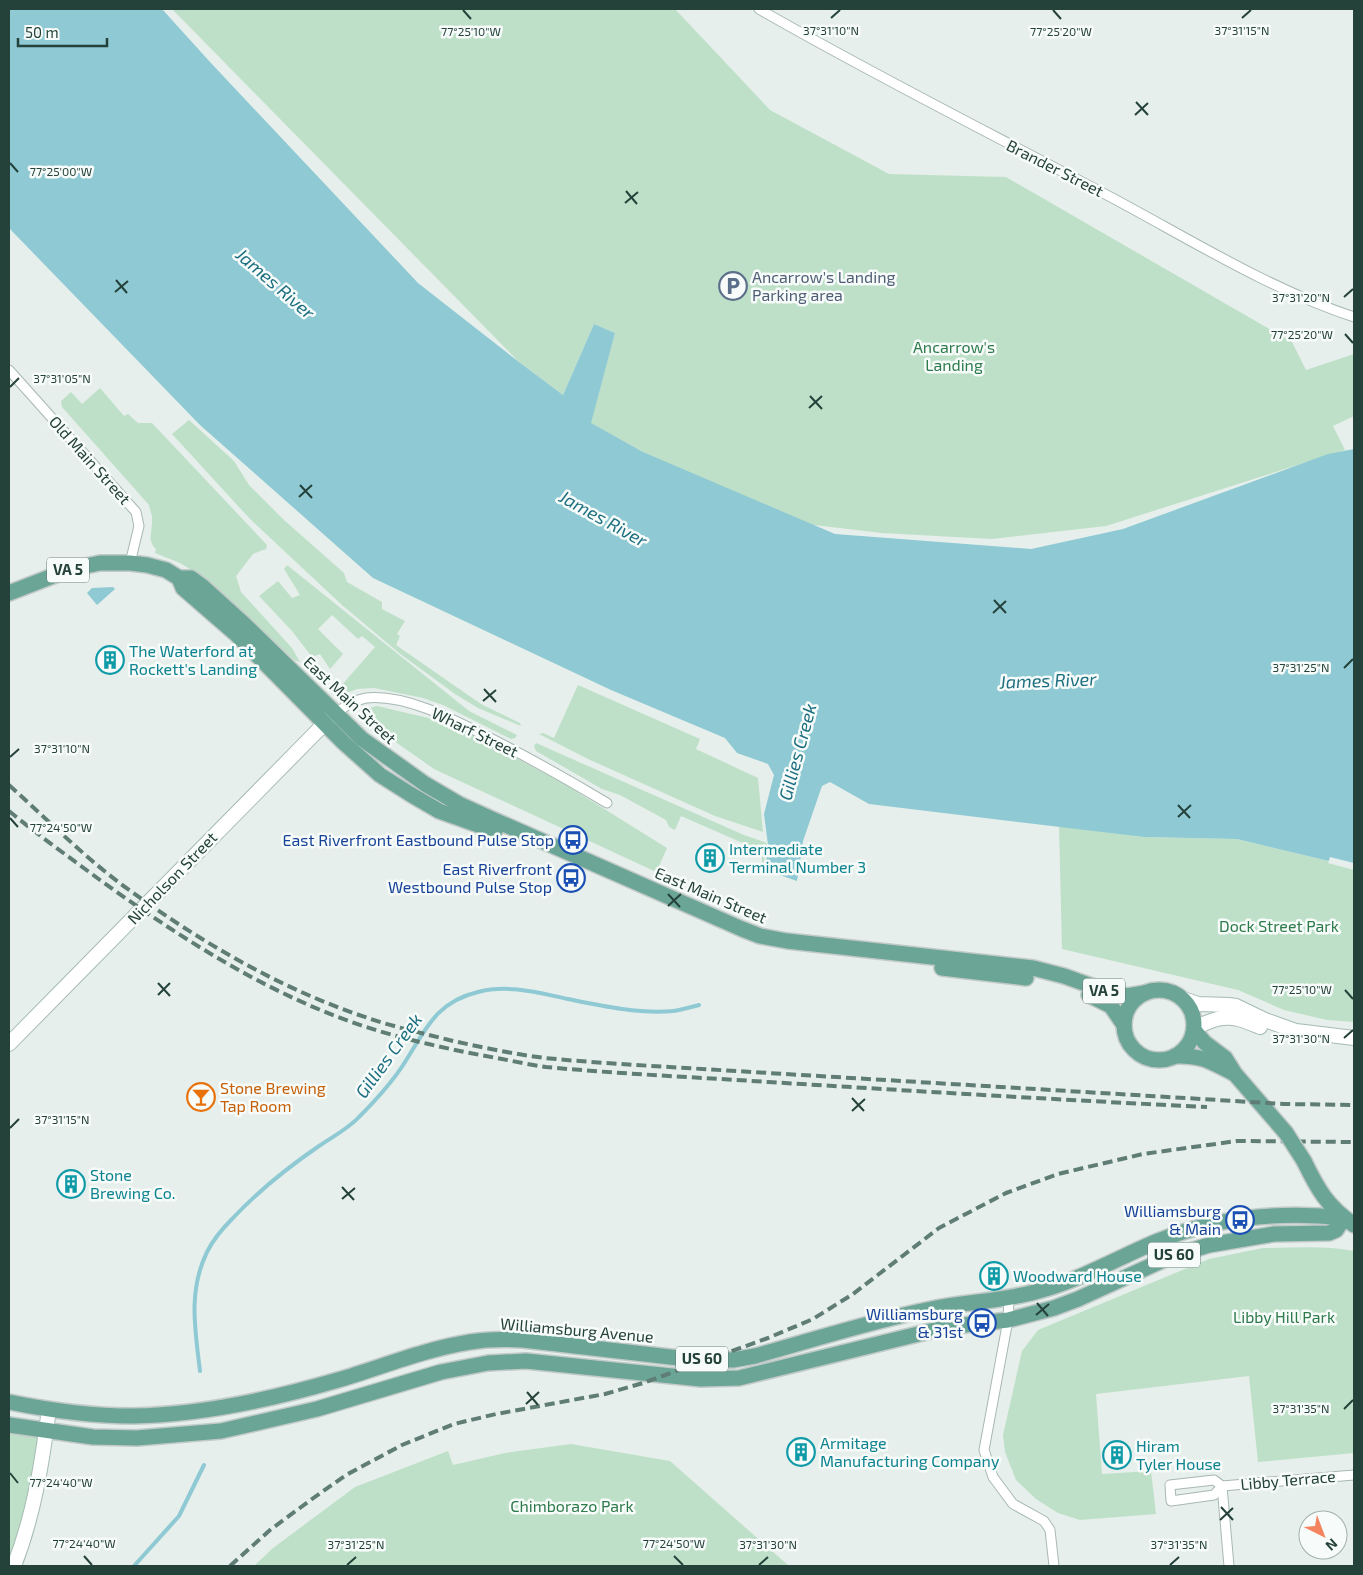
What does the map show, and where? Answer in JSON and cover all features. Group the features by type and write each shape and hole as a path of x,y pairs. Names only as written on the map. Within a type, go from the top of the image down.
{"main road":[{"name":"East Main Street","path":"9,593 87,565 130,563 166,570 179,578 184,588 330,718 408,773 460,804 644,886 760,936 786,941 1033,968 1064,976 1114,994 1127,996 1145,994"},
{"name":"East Main Street","path":"330,718 343,742 380,775 426,804 486,827 743,940 780,950 1046,981 1103,1001 1114,1009 1124,1025"},
{"name":"Nicholson Street","path":"9,1044 330,718"},
{"name":"VA 5","path":"1145,994 1161,990 1176,994 1183,999 1191,1010 1194,1029 1205,1043 1225,1058 1235,1074 1286,1133 1304,1161 1323,1197 1349,1221"},
{"path":"1124,1025 1125,1017 1132,1003 1145,994"},
{"path":"1183,999 1198,1004 1236,1006 1265,1020 1296,1031 1354,1038"},
{"path":"1175,1056 1190,1043 1194,1029 1215,1020 1237,1018 1274,1033 1298,1040 1354,1047"},
{"name":"VA 5","path":"1124,1025 1130,1044 1136,1052 1144,1057 1158,1060 1175,1056 1204,1058 1235,1074"},
{"name":"Williamsburg Avenue","path":"9,1402 50,1409 133,1416 227,1406 338,1380 440,1349 469,1342 498,1339 523,1340 679,1358 733,1360 755,1356 900,1316 933,1309 1008,1299 1062,1284 1158,1241 1199,1228 1240,1220 1311,1214 1349,1221"},
{"name":"US 60","path":"46,1431 93,1437 137,1438 221,1431 317,1409 441,1372 488,1363 526,1361 701,1379 739,1378 947,1327 1008,1320 1054,1308 1182,1252 1263,1235 1329,1233 1349,1221"},
{"path":"14,1566 33,1510 50,1409"},
{"path":"9,1425 46,1431"}],"street":[{"name":"Brander Street","path":"759,9 1241,268 1327,308 1354,317"},
{"name":"Old Main Street","path":"9,370 136,512 139,526 130,563"},
{"name":"Wharf Street","path":"330,718 351,702 359,699 374,698 405,703 430,710 501,743 607,803"},
{"path":"1008,1299 1008,1320 984,1450 993,1477 1013,1504 1044,1521 1050,1530 1054,1566"},
{"name":"Libby Terrace","path":"1222,1486 1214,1495 1171,1500 1170,1485 1214,1480 1222,1486 1354,1475"},
{"path":"1222,1486 1229,1566"}],"green space":[{"name":"Ancarrow's Landing","path":"172,9 675,9 770,110 889,174 1006,177 1292,342 1306,370 1354,354 1354,416 1333,426 1345,450 1106,526 992,539 882,533 780,521 590,423 615,333 594,324 563,395 519,362"},
{"path":"100,388 124,416 128,414 138,423 152,423 267,545 266,549 253,554 236,576 241,592 292,648 300,662 294,660 206,579 180,563 155,553 156,549 151,539 152,518 149,505 62,407 61,401 71,392 82,404"},
{"path":"189,420 234,461 249,485 284,520 344,573 347,582 382,602 382,609 405,621 397,634 400,636 396,645 481,704 520,723 521,726 478,708 455,694 399,653 342,605 250,519 172,434"},
{"path":"287,565 469,711 517,735 515,738 511,739 443,705 423,698 374,688 357,689 344,694 331,689 336,681 341,686 375,647 362,636 358,639 332,615 318,629 343,654 330,669 320,654 312,657 292,631 259,596 278,581 292,598 300,595 284,569"},
{"path":"578,685 700,739 696,749 758,778 763,832 715,816 588,759 539,734 543,733 554,738"},
{"path":"377,706 437,720 477,737 561,782 667,848 659,866 654,871 434,769 370,724 369,719 363,719 368,710"},
{"path":"536,743 744,835 767,843 763,868 761,851 681,816 675,830 669,827 666,820 620,795 602,789 536,751 534,746"},
{"name":"Dock Street Park","path":"1059,826 1144,837 1237,839 1354,867 1354,1022 1327,1020 1284,1010 1238,990 1062,949"},
{"name":"Libby Hill Park","path":"1320,1247 1354,1251 1354,1453 1258,1462 1249,1376 1096,1394 1102,1474 1151,1471 1156,1514 1080,1520 1058,1513 1036,1499 1016,1480 1005,1452 1003,1435 1022,1351 1038,1330 1209,1259 1263,1248"},
{"path":"9,1425 46,1431 44,1451 9,1566"},
{"name":"Chimborazo Park","path":"571,1444 670,1461 789,1566 254,1566 273,1548 355,1487 448,1451 453,1465 505,1453"}],"water":[{"name":"James River","path":"9,9 162,9 418,283 563,395 594,324 615,333 591,423 643,452 835,534 1031,549 1123,529 1328,454 1354,449 1354,867 1237,839 1144,837 869,804 830,782 822,786 803,841 797,881 765,870 768,845 764,814 774,775 768,764 737,753 725,738 611,690 373,578 200,425 9,228"},
{"path":"113,587 115,589 97,605 87,593 92,588"}],"pier":[{"path":"1330,857 1354,863 1354,870 1328,863"}],"waterway":[{"name":"Gillies Creek","path":"200,1371 195,1325 195,1296 201,1267 207,1252 218,1234 273,1180 355,1121 378,1098 395,1077 426,1028 442,1010 452,1003 478,992 501,989 535,992 620,1009 660,1012 699,1005"},
{"name":"Gillies Creek","path":"134,1566 179,1516 204,1465"}],"railway":[{"path":"9,785 84,854 116,880 187,930 245,964 275,980 336,1007 388,1024 449,1040 533,1056 602,1063 1284,1104 1354,1105"},
{"path":"9,811 131,902 227,964 295,999 330,1014 366,1027 417,1041 468,1053 546,1067 933,1092 1207,1107"},
{"path":"230,1566 270,1530 346,1475 402,1445 454,1424 496,1414 605,1394 643,1383 768,1338 813,1319 853,1294 939,1228 1006,1193 1058,1174 1143,1154 1237,1141 1354,1142"}],"place":[{"name":"Ancarrow's Landing Parking area","path":"733,286"},
{"name":"The Waterford at Rockett's Landing","path":"110,660"},
{"name":"East Riverfront Eastbound Pulse Stop","path":"573,840"},
{"name":"Intermediate Terminal Number 3","path":"710,858"},
{"name":"East Riverfront Westbound Pulse Stop","path":"571,878"},
{"name":"Stone Brewing Tap Room","path":"201,1097"},
{"name":"Stone Brewing Co.","path":"71,1184"},
{"name":"Williamsburg & Main","path":"1240,1220"},
{"name":"Woodward House","path":"994,1276"},
{"name":"Williamsburg & 31st","path":"982,1323"},
{"name":"Armitage Manufacturing Company","path":"801,1452"},
{"name":"Hiram Tyler House","path":"1117,1455"}]}
